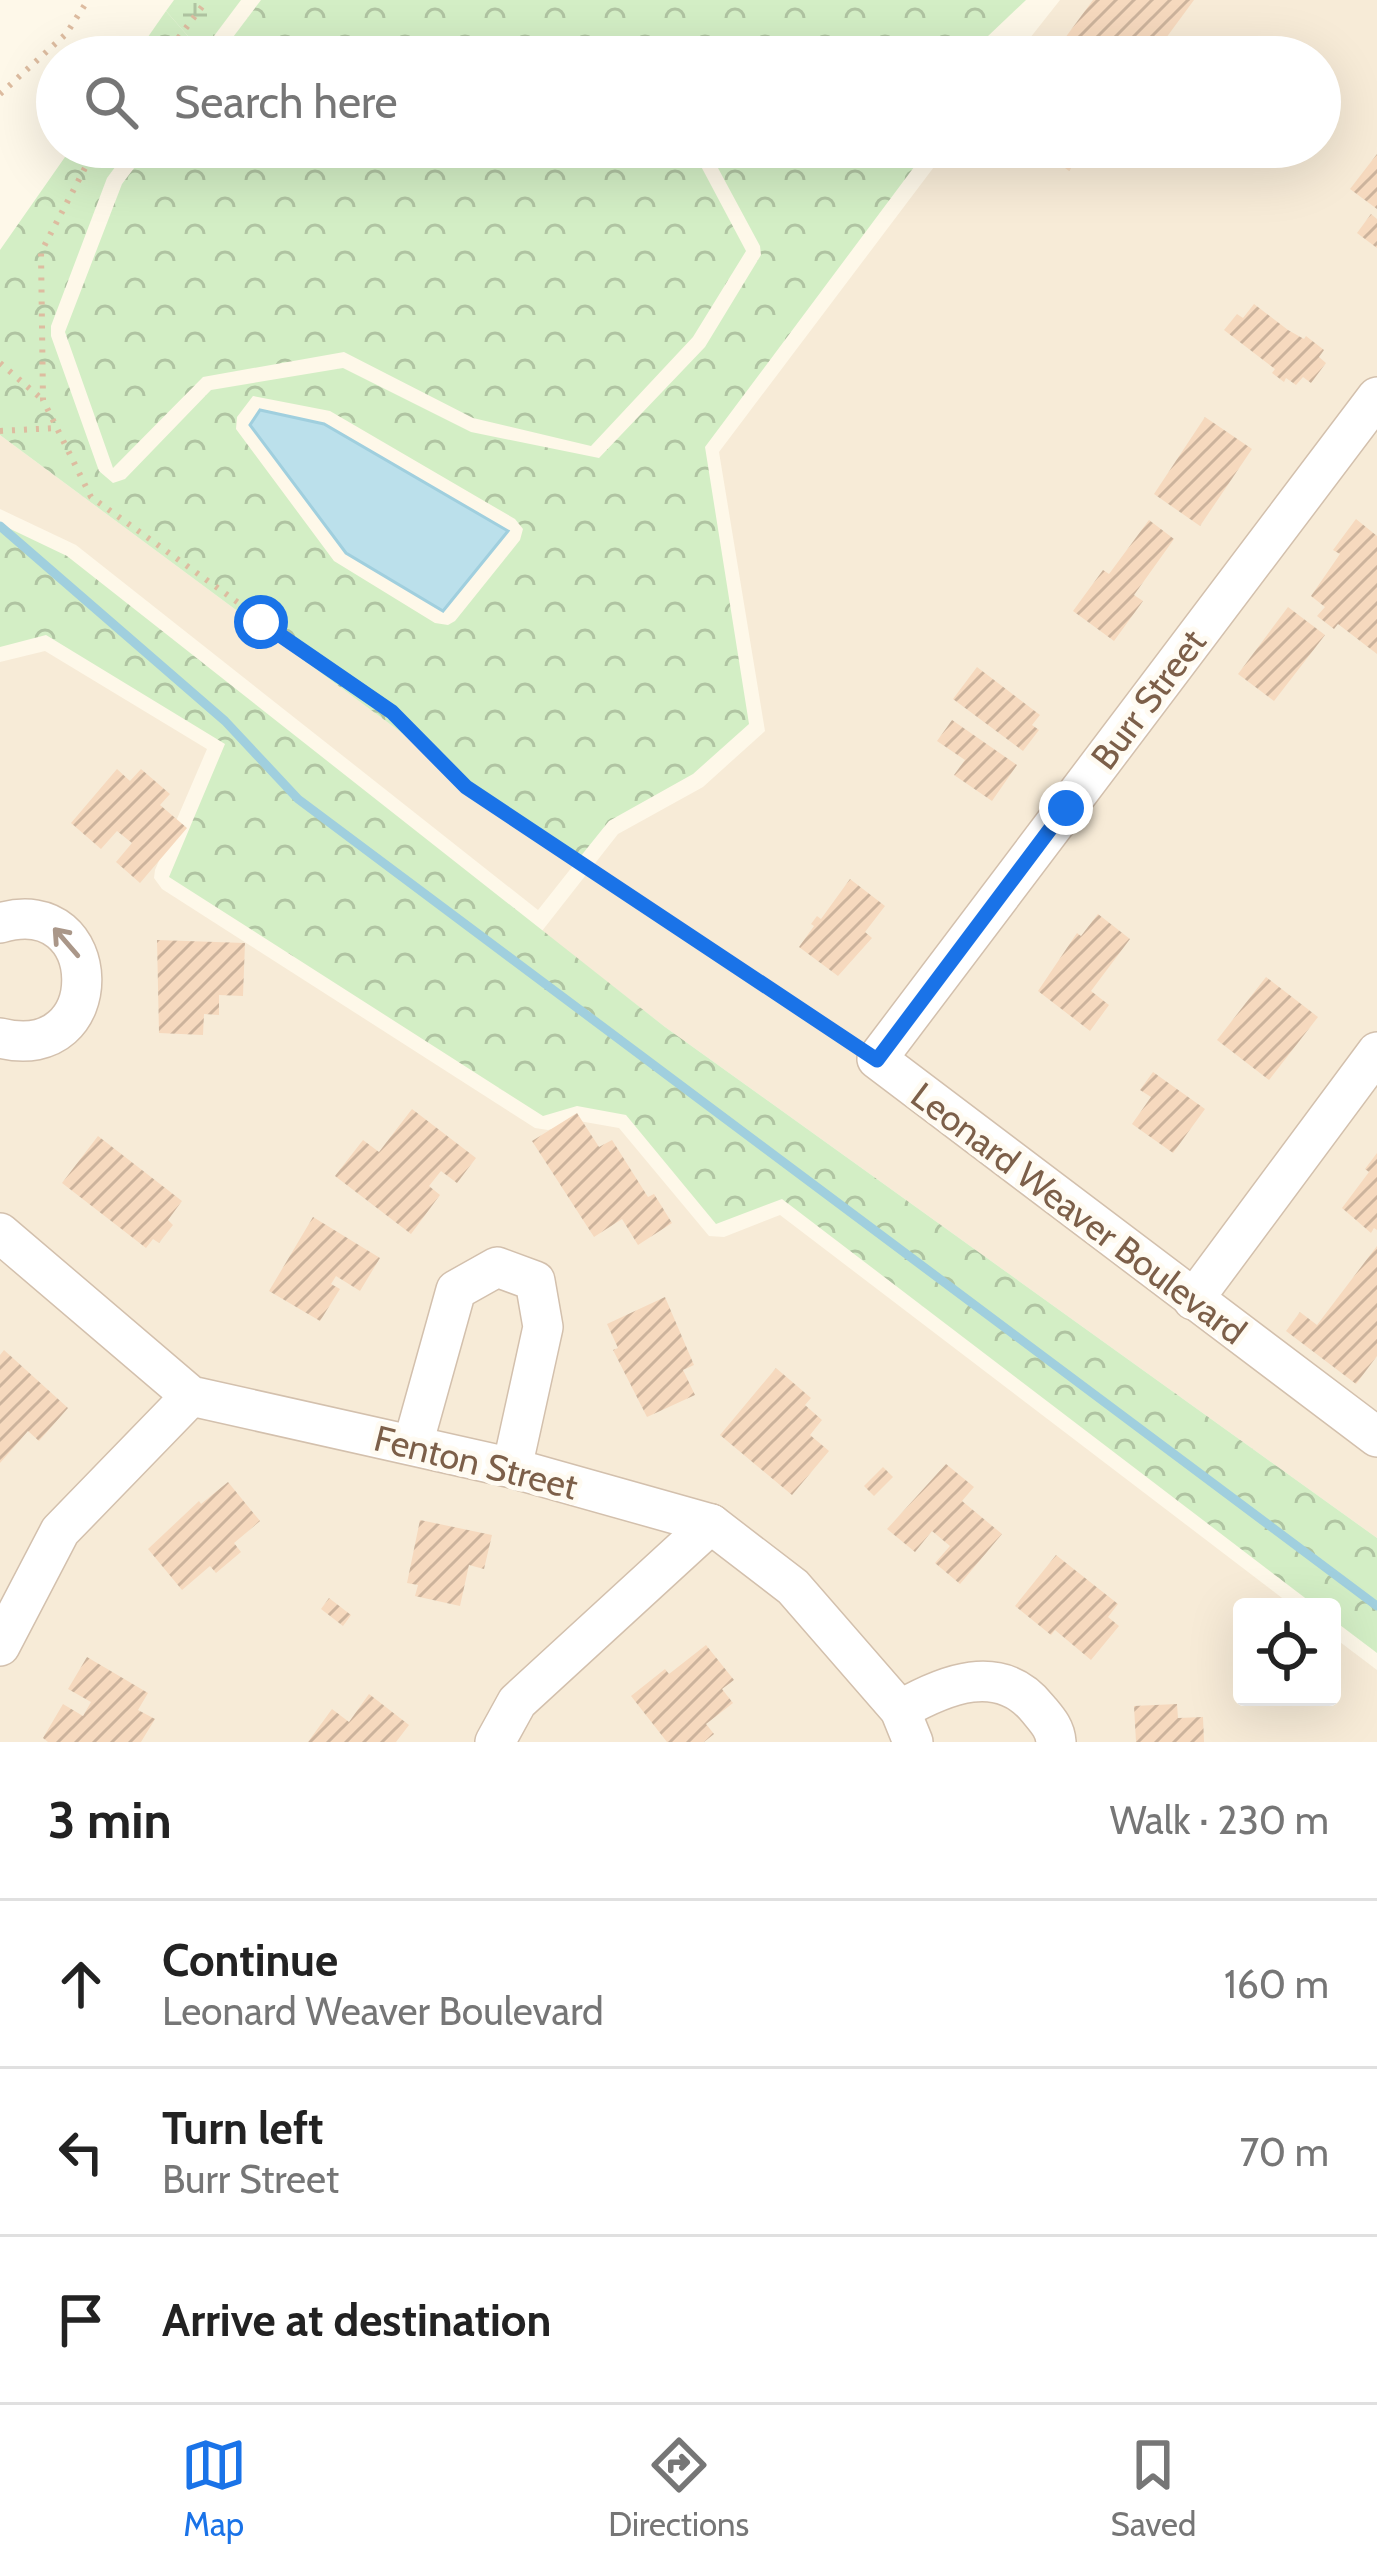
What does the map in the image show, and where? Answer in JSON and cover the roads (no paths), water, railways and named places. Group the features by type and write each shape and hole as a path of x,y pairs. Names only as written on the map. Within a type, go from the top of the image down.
{"street":[{"name":"Burr Street","path":"877,1060 1377,397"},
{"path":"0,923 22,918 44,922 76,949 83,969 83,991 63,1027 45,1038 1,1041"},
{"path":"1193,1300 1377,1052"},
{"name":"Leonard Weaver Boulevard","path":"877,1060 1377,1437"},
{"name":"Fenton Street","path":"0,1233 191,1396 512,1468 711,1524 793,1587 907,1726"},
{"path":"413,1444 456,1290 497,1267 536,1281 543,1328 512,1468"},
{"path":"0,1646 60,1531 191,1396"},
{"path":"495,1742 517,1702 711,1524"},
{"path":"907,1726 940,1687 979,1680 1024,1691 1055,1731 1056,1742"}],"water":[{"path":"260,410 324,424 508,531 443,611 346,553 250,425"}],"waterway":[{"path":"0,526 225,721 298,799 1377,1606"}]}
